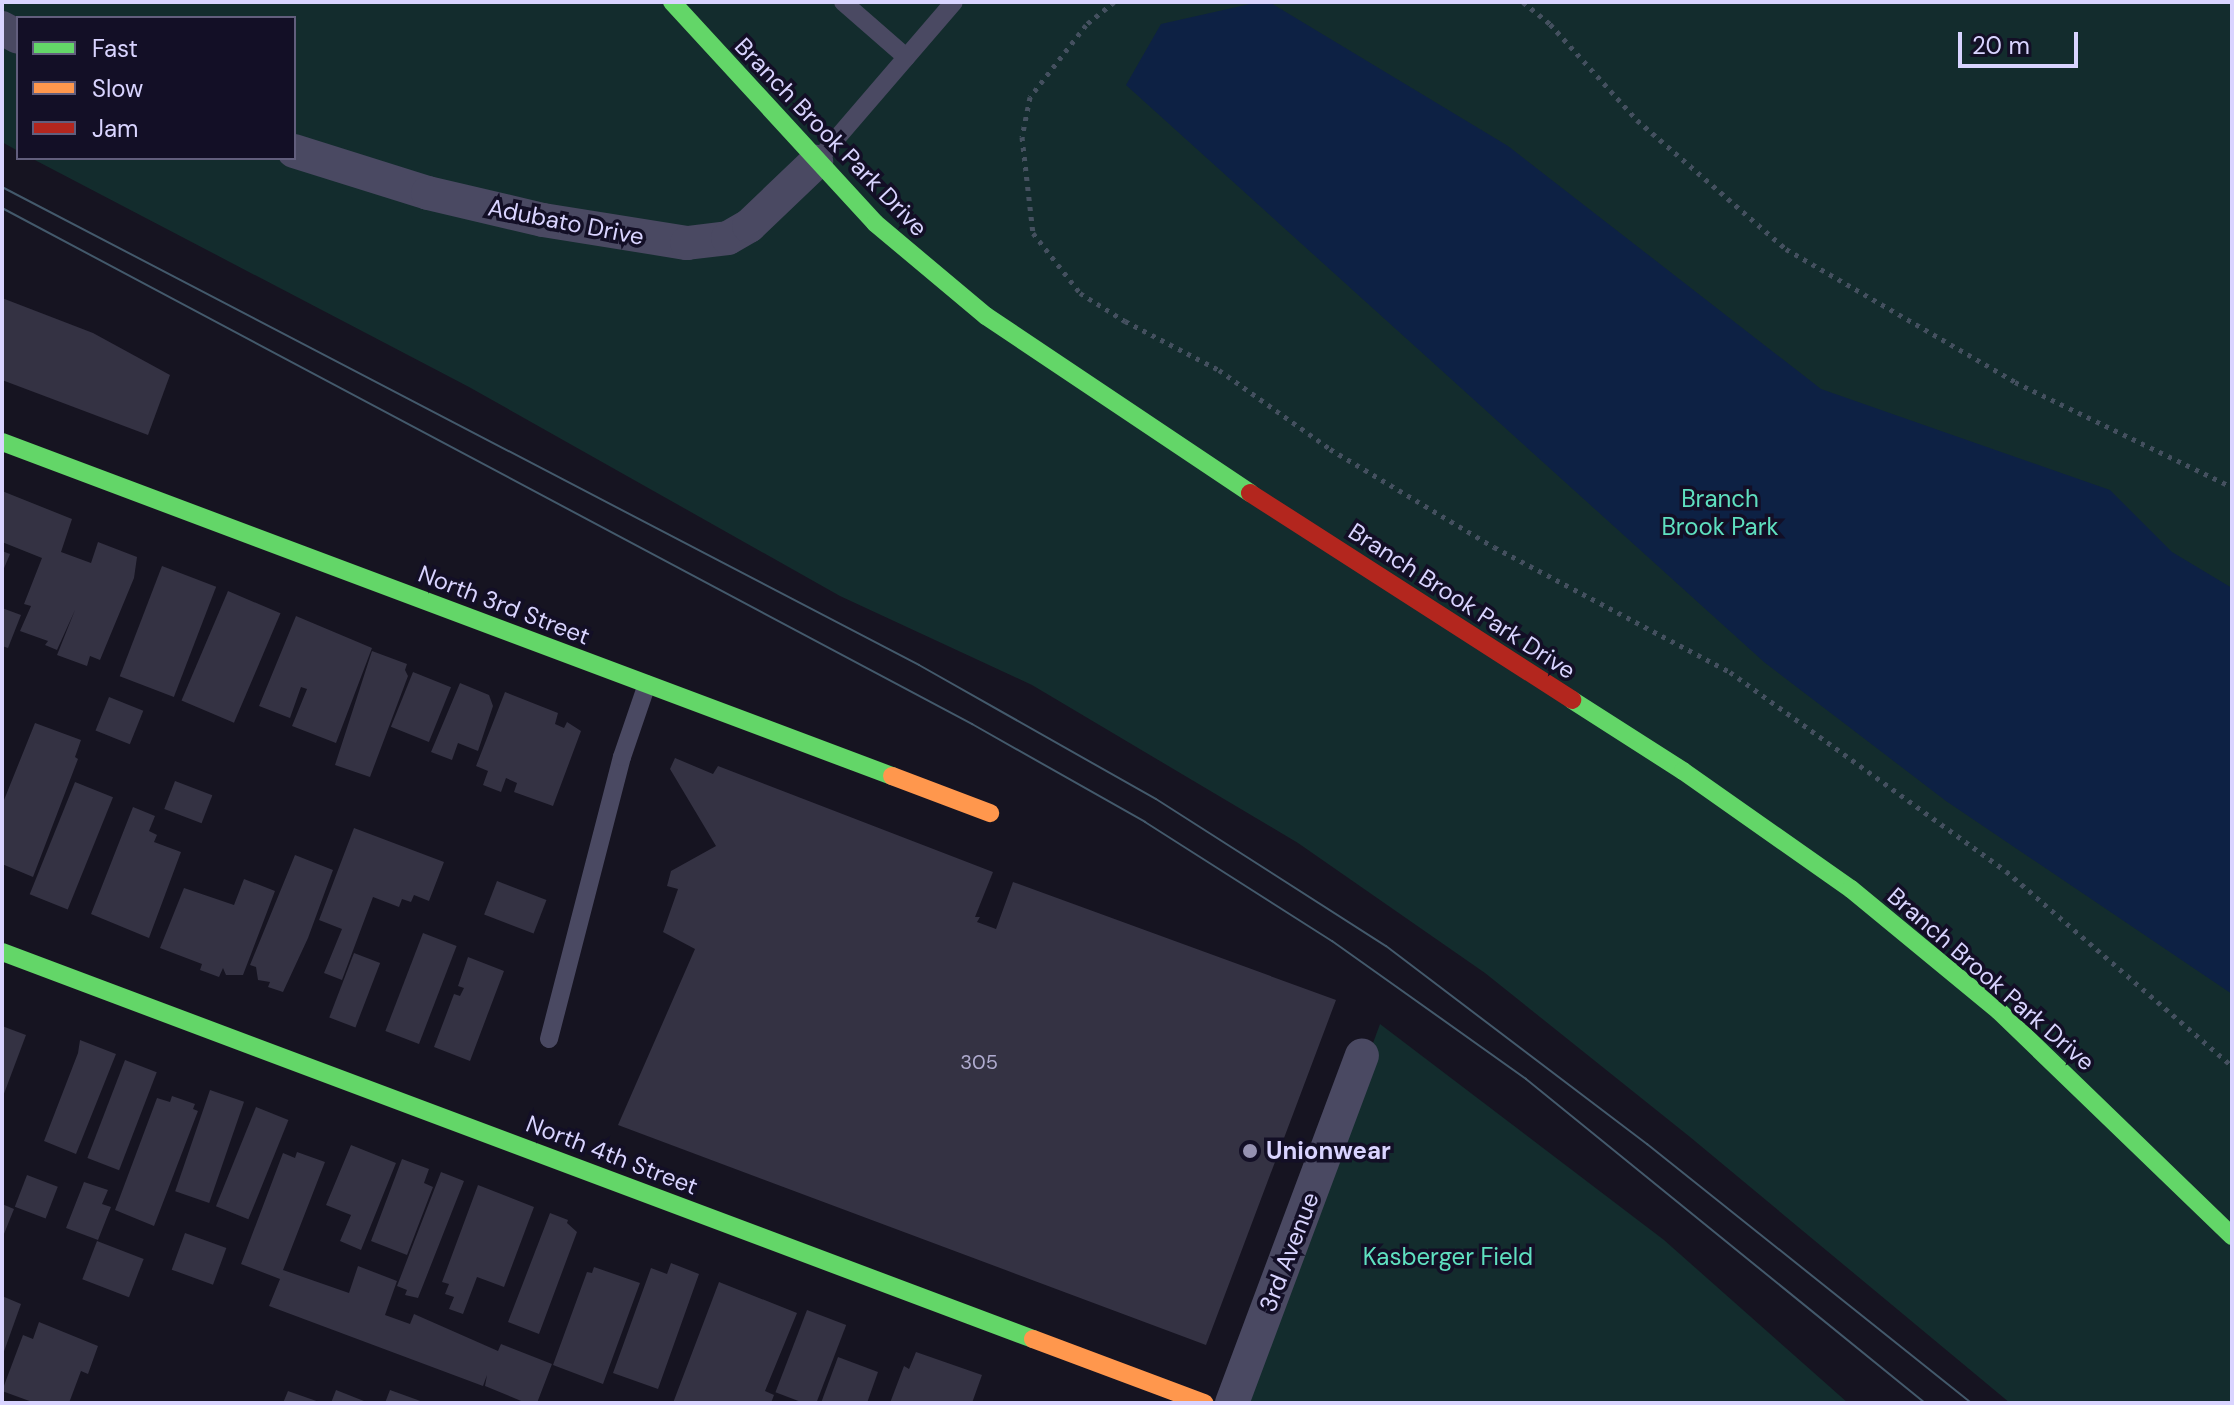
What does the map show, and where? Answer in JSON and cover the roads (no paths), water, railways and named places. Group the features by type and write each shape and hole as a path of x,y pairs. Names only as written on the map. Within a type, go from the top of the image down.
{"street":[{"name":"Branch Brook Park Drive","path":"672,2 816,162 908,253 1033,351 1683,771 1851,889 1999,1011 2232,1236"},
{"name":"Adubato Drive","path":"296,152 428,193 543,220 687,243 728,238 749,226 816,162"},
{"name":"North 3rd Street","path":"2,442 990,813"},
{"name":"North 4th Street","path":"2,952 1204,1403"},
{"name":"3rd Avenue","path":"1232,1403 1362,1056"}],"lane":[{"path":"843,2 906,57"},
{"path":"816,162 954,2"},
{"path":"549,1039 622,757 647,684"}],"water":[{"path":"1269,2 1508,146 1821,389 2110,490 2172,552 2232,588 2232,994 1946,801 1764,662 1126,85 1161,24"}],"tram line":[{"path":"2,187 919,665 1156,799 1386,946 1647,1144 1971,1403"},
{"path":"2,208 972,724 1145,822 1332,941 1526,1079 1925,1403"}],"place":[{"name":"Unionwear","path":"1250,1151"}],"park label":[{"name":"Branch Brook Park","path":"1720,513"},
{"name":"Kasberger Field","path":"1448,1257"}]}
